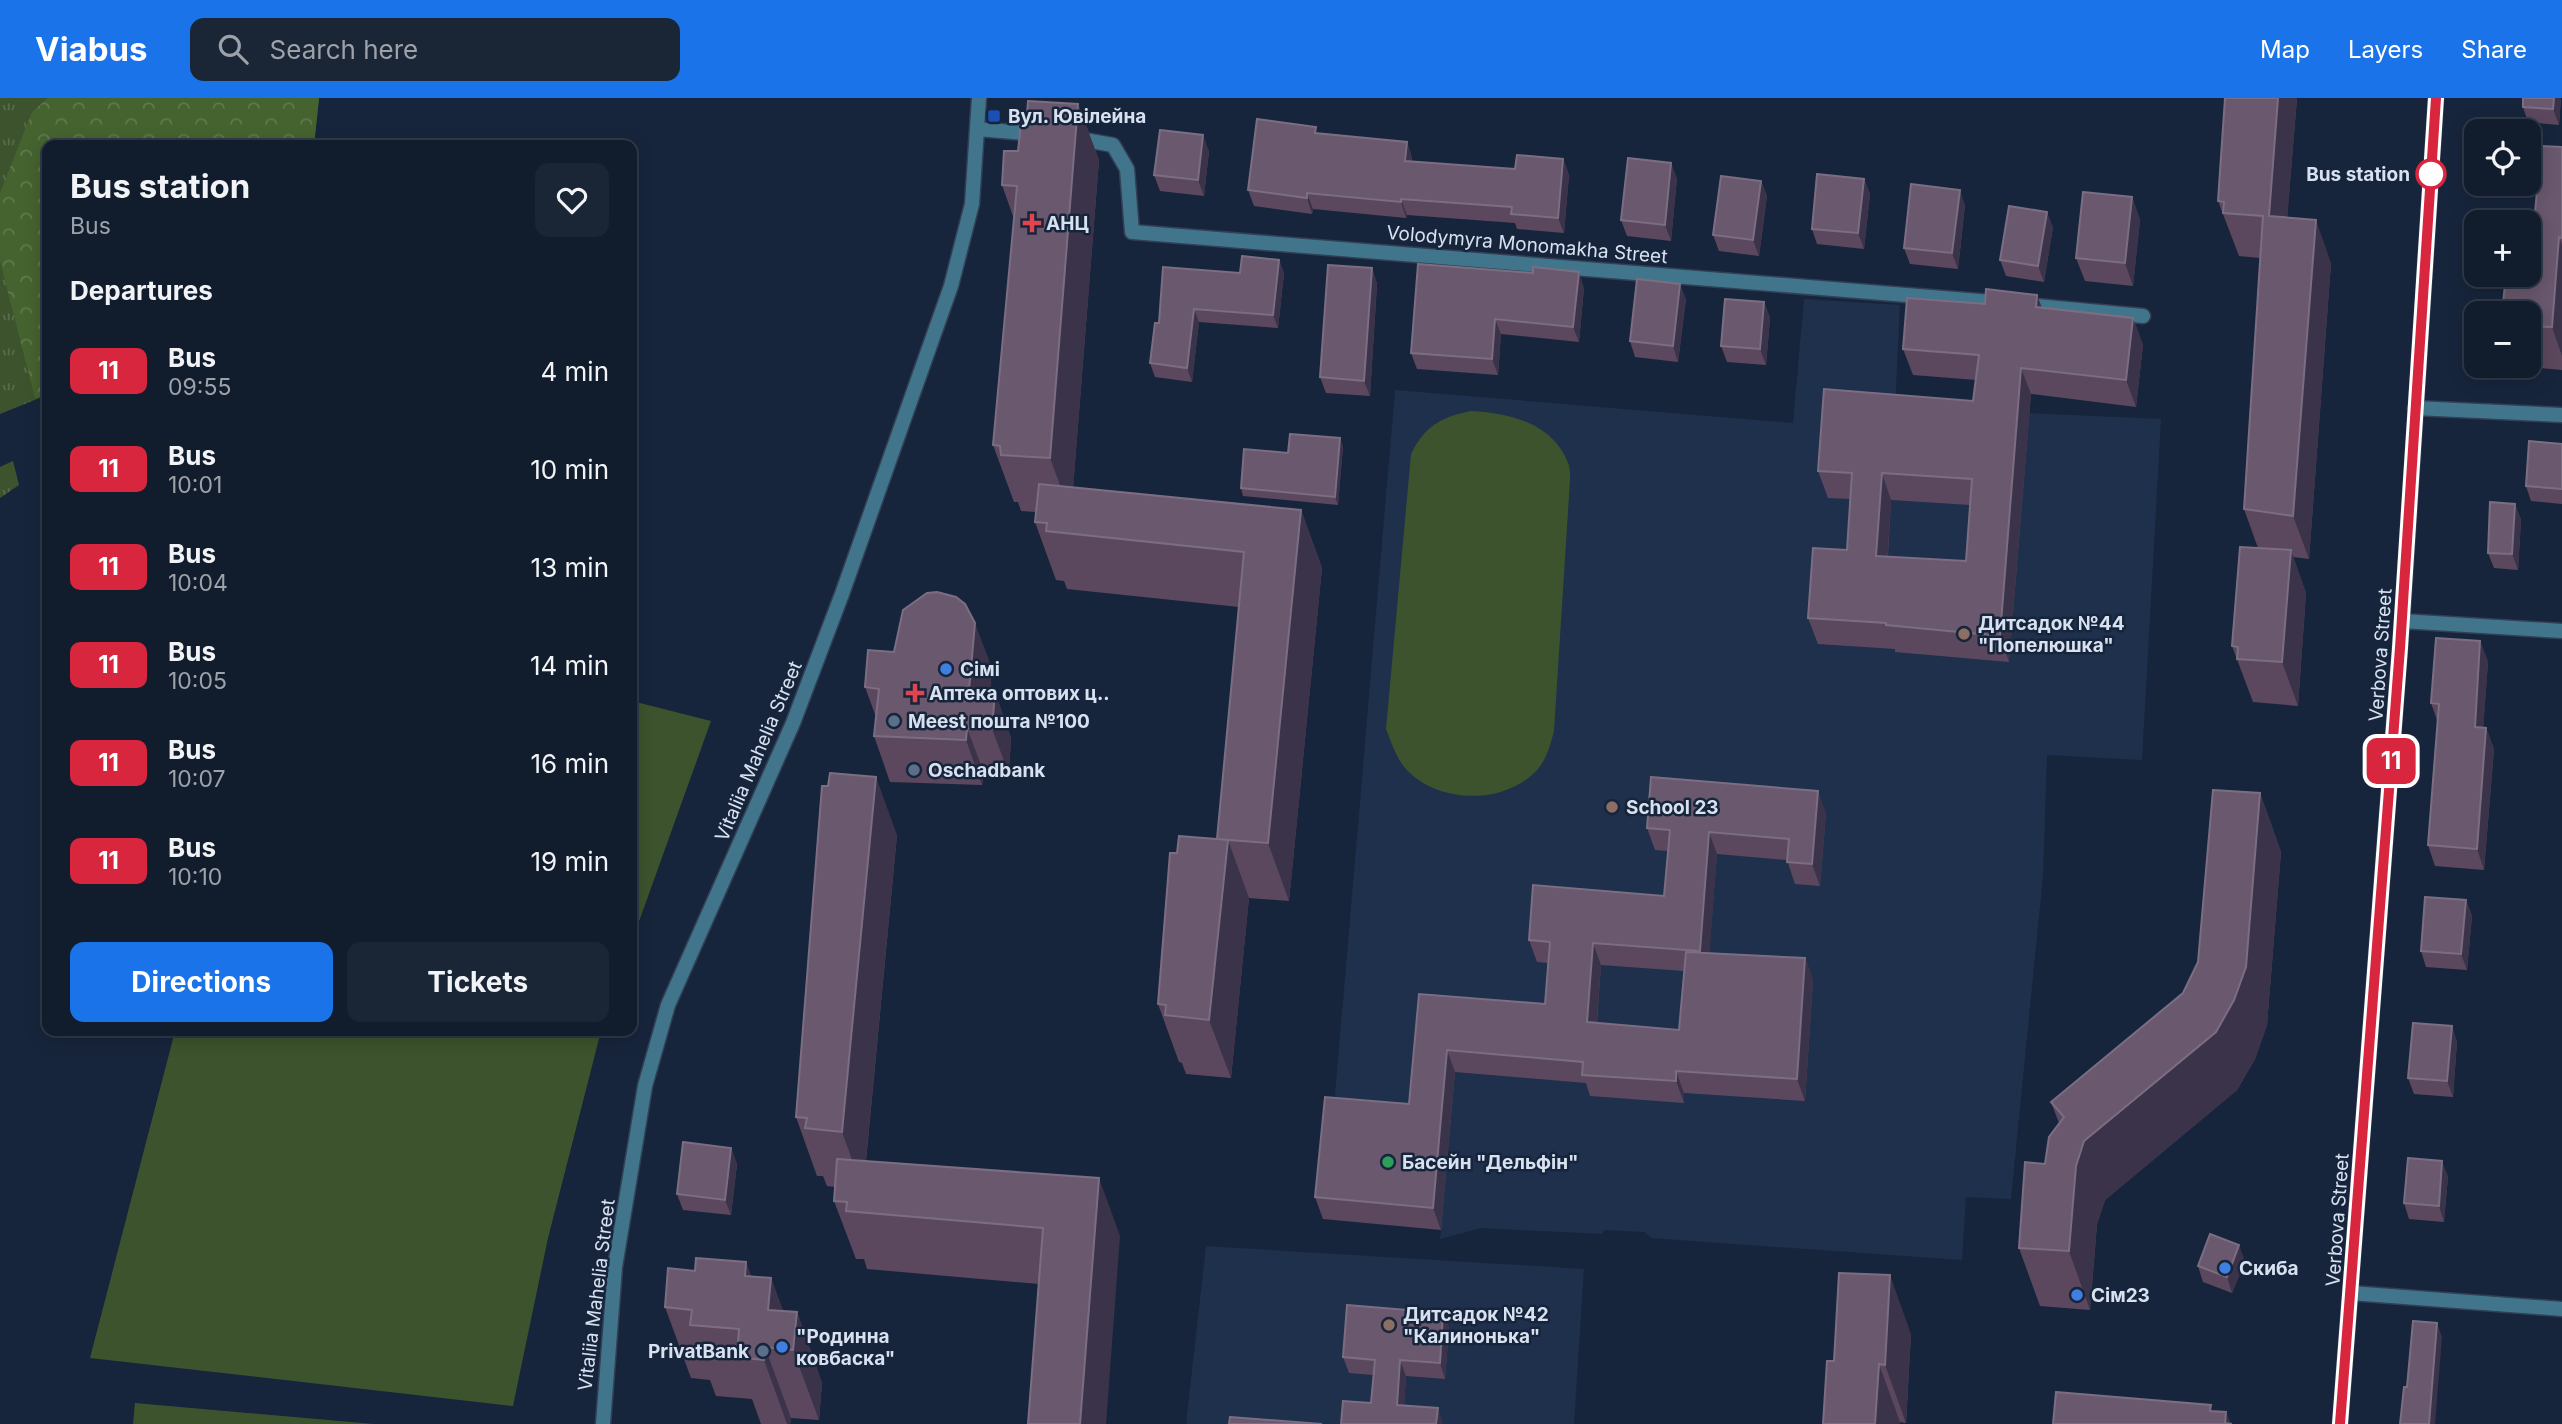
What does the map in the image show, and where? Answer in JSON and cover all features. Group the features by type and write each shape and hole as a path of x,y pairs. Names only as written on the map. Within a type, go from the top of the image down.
{"street":[{"name":"Vitaliia Mahelia Street","path":"603,1424 615,1267 649,1072 668,1005 803,697 946,298 972,204 979,98"},
{"name":"Verbova Street","path":"2340,1424 2402,621 2436,98"},
{"name":"Volodymyra Monomakha Street","path":"978,129 1052,135 1113,145 1127,169 1132,232 2143,316"},
{"path":"2415,408 2562,415"},
{"path":"2402,621 2562,631"},
{"path":"2351,1293 2562,1309"}],"shaded area":[{"name":"School 23","path":"1804,299 1900,305 1895,407 2161,419 2142,760 2047,755 2043,876 2011,1199 1966,1197 1962,1260 1651,1238 1645,1232 1604,1230 1602,1234 1481,1228 1440,1239 1441,1230 1333,1119 1395,390 1793,423"},
{"name":"Дитсадок №42 \"Калинонька\"","path":"1206,1246 1584,1269 1574,1424 1186,1424"}],"green space":[{"path":"0,98 319,98 315,140 42,140 42,397 0,414"},
{"path":"48,98 319,98 315,140 42,140 42,396 35,398 0,261 0,193 32,112"},
{"path":"1471,411 1500,414 1541,429 1561,449 1570,475 1554,731 1549,748 1537,770 1519,784 1486,795 1468,796 1433,788 1418,780 1402,764 1386,729 1411,454 1422,436 1435,424"},
{"path":"13,461 19,485 0,498 0,467"},
{"path":"637,702 711,721 637,927"},
{"path":"174,1036 600,1036 548,1238 513,1406 90,1358"},
{"path":"135,1403 374,1424 133,1424"}],"building":[{"path":"2225,98 2278,98 2269,216 2316,220 2293,516 2244,509 2263,216 2223,213 2224,202 2218,201"},
{"path":"2523,98 2554,98 2553,109 2523,107"},
{"path":"1028,101 1078,104 1050,458 1001,455 1000,446 993,445 1017,186 1002,185 1004,151 1018,151 1022,114 1027,114"},
{"path":"1257,119 1316,127 1315,133 1407,142 1405,161 1515,169 1517,155 1563,159 1558,218 1511,214 1512,207 1401,199 1401,202 1307,193 1307,198 1248,190"},
{"path":"1160,130 1203,135 1198,180 1154,175"},
{"path":"2541,146 2562,147 2562,238 2559,237 2552,327 2541,327 2541,301 2503,301 2505,287 2541,287 2541,210 2535,210 2537,196 2541,196"},
{"path":"1628,158 1671,163 1665,225 1621,220"},
{"path":"1817,174 1864,179 1858,233 1812,229"},
{"path":"1721,176 1761,181 1753,240 1713,235"},
{"path":"1911,184 1960,190 1952,253 1904,248"},
{"path":"2083,192 2132,197 2125,263 2076,258"},
{"path":"2009,206 2047,212 2038,266 2000,260"},
{"path":"1242,256 1279,260 1273,315 1194,309 1187,368 1150,363 1155,323 1159,323 1163,267 1240,273"},
{"path":"1418,264 1533,273 1533,267 1579,272 1573,327 1495,319 1492,359 1411,353"},
{"path":"1328,265 1372,268 1364,381 1320,377"},
{"path":"1637,279 1680,284 1673,346 1630,341"},
{"path":"1986,289 2037,295 2036,307 2133,318 2126,380 2021,368 2000,636 1886,623 1808,618 1813,548 1847,550 1852,473 1818,471 1824,389 1973,401 1979,355 1903,349 1907,298 1985,304","holes":["1882,473 1972,479 1966,561 1876,556"]},
{"path":"1725,299 1764,302 1760,349 1721,346"},
{"path":"1290,434 1340,438 1335,497 1241,488 1244,449 1288,453"},
{"path":"2529,441 2562,444 2562,489 2526,486"},
{"path":"1039,484 1301,510 1268,843 1217,839 1244,552 1046,531 1047,523 1035,522"},
{"path":"2490,502 2515,504 2512,554 2488,553"},
{"path":"2240,547 2291,550 2282,662 2237,659 2238,647 2232,646"},
{"path":"937,592 956,597 965,604 975,623 969,690 995,692 992,729 967,728 966,740 874,736 879,689 865,687 868,650 894,652 903,610 927,593"},
{"path":"2436,638 2480,641 2475,727 2486,728 2477,849 2428,845 2439,704 2431,703"},
{"path":"830,773 876,777 842,1132 805,1128 807,1118 796,1117 822,786 828,786"},
{"path":"1651,777 1818,791 1812,864 1787,862 1789,839 1709,832 1700,951 1593,943 1587,1022 1679,1030 1686,952 1805,958 1797,1079 1676,1071 1676,1081 1582,1075 1583,1062 1447,1050 1433,1208 1315,1197 1325,1097 1409,1104 1419,994 1545,1004 1550,942 1529,940 1533,885 1664,896 1670,830 1647,828"},
{"path":"2213,790 2260,793 2246,967 2234,1000 2216,1032 2084,1141 2076,1166 2069,1251 2019,1248 2025,1162 2045,1164 2049,1137 2064,1117 2051,1102 2183,993 2198,962"},
{"path":"1179,836 1228,840 1209,1020 1165,1015 1166,1005 1158,1004 1170,853 1177,853"},
{"path":"2425,897 2466,900 2461,954 2421,951"},
{"path":"2413,1023 2452,1026 2447,1081 2408,1078"},
{"path":"683,1142 731,1148 725,1200 677,1194"},
{"path":"2408,1158 2442,1161 2439,1206 2404,1203"},
{"path":"837,1159 1099,1178 1080,1424 1028,1424 1043,1228 846,1211 847,1202 834,1201"},
{"path":"2210,1234 2239,1245 2227,1277 2198,1266"},
{"path":"696,1258 746,1262 745,1276 771,1278 768,1310 797,1312 793,1350 765,1347 764,1360 737,1357 739,1329 690,1325 692,1310 665,1307 668,1268 695,1271"},
{"path":"1839,1273 1890,1275 1885,1365 1879,1364 1875,1424 1823,1424 1827,1361 1834,1361"},
{"path":"1347,1305 1443,1313 1440,1363 1400,1360 1397,1405 1438,1408 1436,1424 1341,1424 1343,1401 1371,1403 1375,1360 1343,1357"},
{"path":"2413,1321 2437,1323 2429,1424 2400,1424 2404,1387 2407,1387"},
{"path":"2056,1392 2211,1405 2210,1411 2226,1412 2225,1423 2232,1424 2053,1424"},
{"path":"1230,1417 1322,1424 1229,1424"}],"bus line":[{"name":"11","path":"2340,1424 2400,648 2436,98"}],"place":[{"name":"Вул. Ювілейна","path":"994,116"},
{"name":"Bus station","path":"2431,174"},
{"name":"АНЦ","path":"1032,223"},
{"name":"Дитсадок №44 \"Попелюшка\"","path":"1964,634"},
{"name":"Сімі","path":"946,669"},
{"name":"Аптека оптових ц..","path":"915,693"},
{"name":"Meest пошта №100","path":"894,721"},
{"name":"Oschadbank","path":"914,770"},
{"name":"School 23","path":"1612,807"},
{"name":"Басейн \"Дельфін\"","path":"1388,1162"},
{"name":"Скиба","path":"2225,1268"},
{"name":"Сім23","path":"2077,1295"},
{"name":"Дитсадок №42 \"Калинонька\"","path":"1389,1325"},
{"name":"\"Родинна ковбаска\"","path":"782,1347"},
{"name":"PrivatBank","path":"763,1351"}]}
